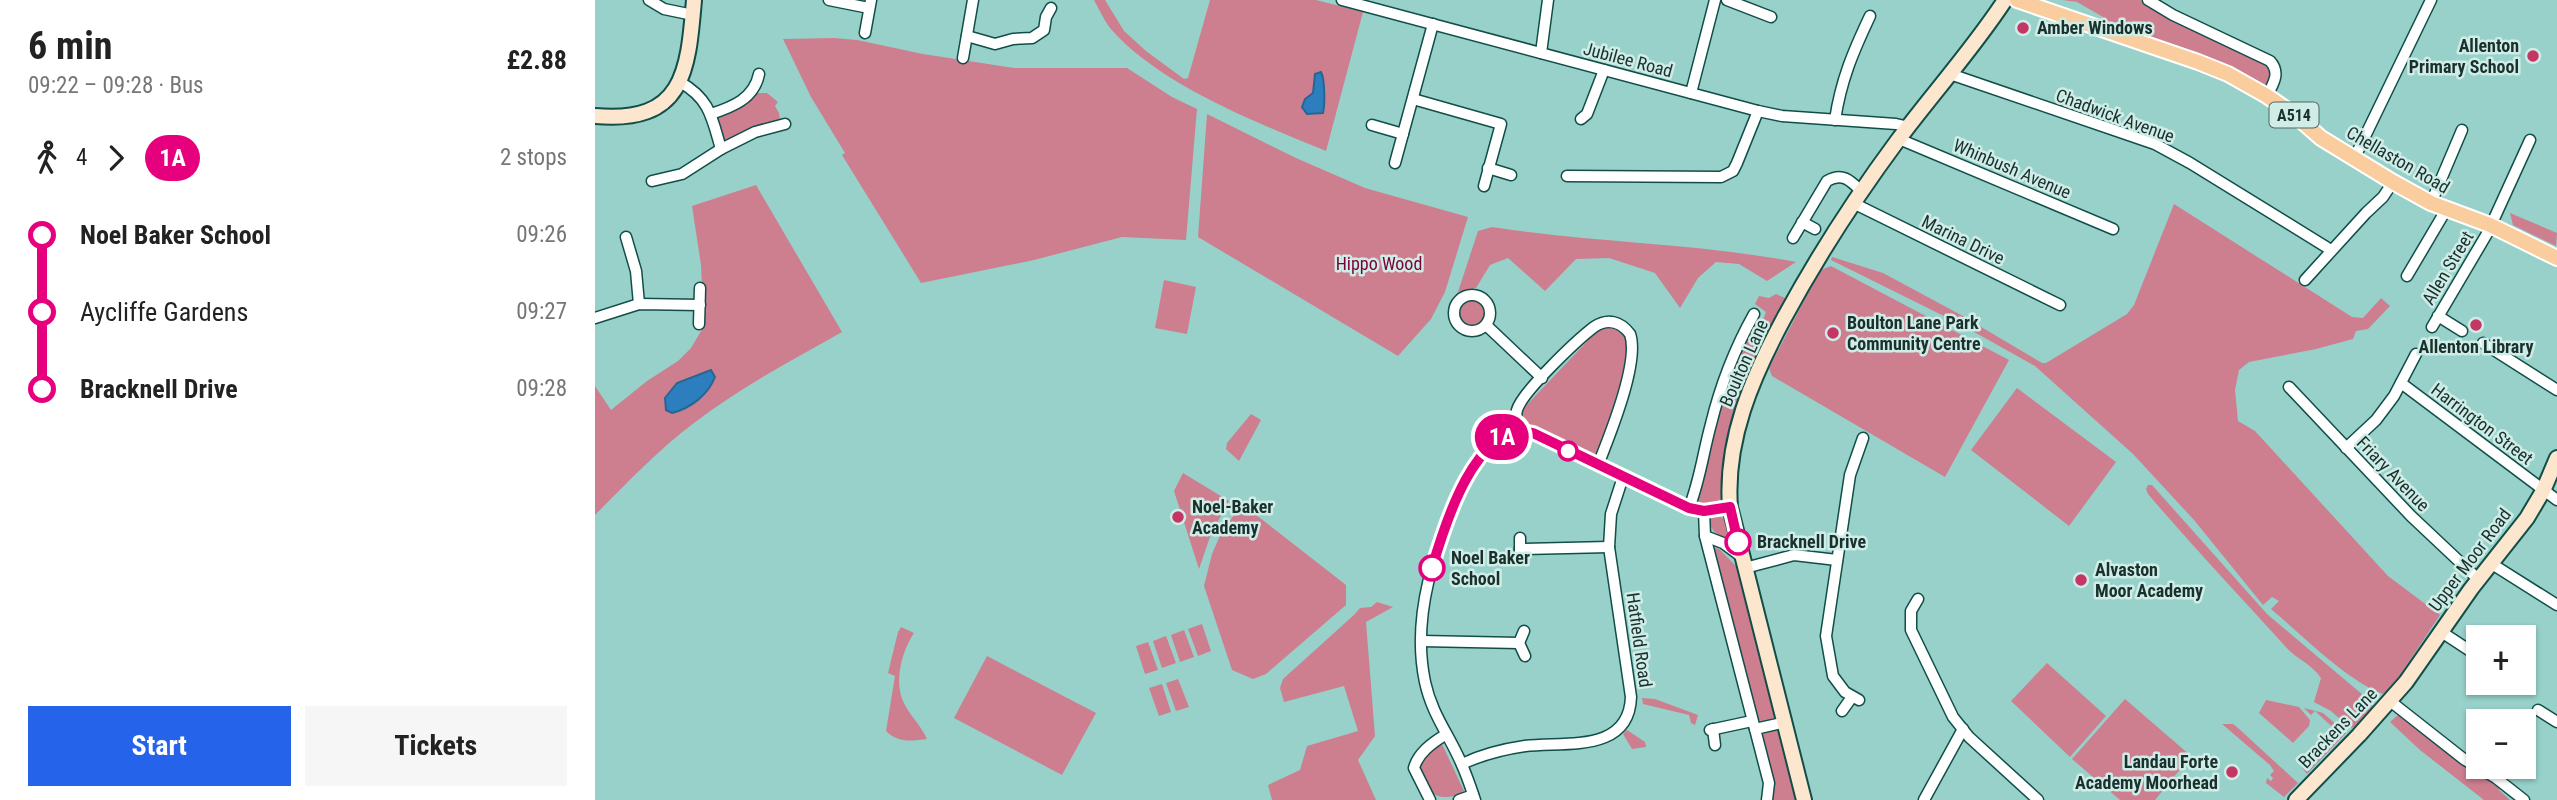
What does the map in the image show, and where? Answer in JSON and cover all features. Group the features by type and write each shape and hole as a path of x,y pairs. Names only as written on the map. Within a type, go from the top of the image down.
{"main road":[{"name":"Chellaston Road","path":"2017,0 2228,74 2267,96 2321,138 2393,183 2446,210 2490,225 2557,258"}],"street":[{"path":"595,116 623,118 645,113 667,98 680,82 688,62 693,7 664,9 649,0"},
{"path":"829,0 870,4 865,33"},
{"path":"963,58 973,0"},
{"name":"Jubilee Road","path":"1342,0 1367,3 1433,24 1758,111 1782,116 1835,120 1904,133"},
{"path":"1541,53 1548,0"},
{"path":"1691,93 1715,0"},
{"path":"1727,0 1771,17"},
{"name":"Boulton Lane","path":"1804,800 1730,507 1729,477 1741,416 1753,380 1809,273 1857,197 2005,0"},
{"path":"2148,0 2173,15 2270,61 2274,65 2276,76 2267,96"},
{"path":"2354,159 2431,0"},
{"path":"967,36 995,44 1032,38 1048,32 1046,17 1051,8"},
{"path":"1835,120 1846,69 1870,16"},
{"path":"1395,163 1433,24"},
{"path":"1581,119 1587,114 1604,70"},
{"path":"711,114 731,107 747,97 755,87 759,74"},
{"name":"Chadwick Avenue","path":"1951,74 2155,144 2331,250"},
{"path":"680,82 699,94 711,114 721,149"},
{"path":"1413,99 1501,124 1484,186"},
{"path":"1567,176 1721,177 1733,171 1758,111"},
{"path":"652,181 682,174 721,149 755,132 785,124"},
{"path":"1372,125 1403,134"},
{"path":"2431,203 2462,130"},
{"name":"Whinbush Avenue","path":"1904,133 2113,229"},
{"name":"Allen Street","path":"2432,327 2490,225 2531,140"},
{"path":"1488,168 1511,175"},
{"name":"Marina Drive","path":"1794,238 1824,183 1830,179 1845,177 1857,197 2060,305"},
{"path":"2305,280 2393,183"},
{"path":"2407,276 2446,210"},
{"path":"1802,222 1815,229"},
{"path":"626,237 636,271 639,304"},
{"path":"699,324 700,288"},
{"path":"595,317 639,304 700,305"},
{"name":"Boulton Lane","path":"1689,508 1701,472 1717,401 1754,314"},
{"path":"2438,316 2462,331"},
{"path":"1519,432 1516,417 1518,406 1542,378 1584,334 1598,324 1614,322 1628,331 1632,338 1632,349 1610,435 1598,465"},
{"path":"1486,325 1542,378"},
{"path":"2483,343 2557,390"},
{"path":"2346,448 2376,420 2401,383 2416,354"},
{"name":"Harrington Street","path":"2401,383 2557,500"},
{"name":"Friary Avenue","path":"2289,387 2411,516 2479,580"},
{"path":"1459,800 1474,797 1462,764 1434,712 1425,683 1422,641 1424,606 1430,574 1458,497 1489,446 1500,438 1519,432 1533,433 1689,508 1704,511 1730,507"},
{"path":"1842,711 1855,698 1836,682 1826,645 1845,503 1860,460 1863,438"},
{"name":"Upper Moor Road","path":"2406,682 2440,631 2527,518 2543,491 2557,458"},
{"name":"Hatfield Road","path":"1462,764 1524,746 1603,739 1619,728 1628,712 1631,697 1609,547 1611,514 1623,477"},
{"path":"1704,511 1705,536 1769,783 1767,800"},
{"path":"1705,536 1723,543 1744,563 1794,555 1837,561"},
{"path":"1520,549 1609,547"},
{"path":"2492,564 2557,605"},
{"path":"1918,599 1911,611 1911,630 1949,709 1963,729 2038,800"},
{"path":"1524,631 1519,643 1525,656"},
{"path":"2440,631 2466,648"},
{"path":"1422,641 1519,643"},
{"name":"Brackens Lane","path":"2296,800 2406,682"},
{"path":"2390,701 2465,760 2496,778 2524,800"},
{"path":"2538,710 2557,722"},
{"path":"1715,746 1712,730 1786,722"},
{"path":"1924,800 1963,729"},
{"path":"1430,800 1414,768 1415,763 1445,735"}],"green space":[{"path":"1094,0 1105,0 1124,31 1184,79 1188,78 1210,0 1316,0 1363,12 1326,151 1241,115 1182,85 1131,49 1110,28"},
{"path":"2063,0 2140,0 2155,10 2264,61 2272,69 2269,83 2262,86 2104,21 2103,17 2077,2"},
{"path":"834,38 1014,68 1127,68 1172,97 1197,109 1186,240 1122,237 1034,260 921,283 842,155 845,153 811,97 783,39"},
{"path":"755,93 767,93 778,102 775,106 780,119 724,140 717,118"},
{"name":"Hippo Wood","path":"1207,114 1365,188 1468,217 1445,292 1431,319 1398,356 1198,237"},
{"path":"756,185 842,332 748,386 694,423 655,456 595,515 595,386 611,410 647,381 678,361 691,348 704,326 701,265 692,206"},
{"path":"2174,204 2352,317 2363,318 2381,298 2390,306 2368,329 2356,331 2353,339 2249,362 2239,370 2235,390 2238,421 2255,431 2388,576 2440,615 2390,690 2383,694 2369,688 2340,668 2271,609 2279,601 2272,597 2263,605 2194,520 2133,454 2035,366 1960,324 1831,260 1832,257 1883,273 2046,363 2127,314 2134,305"},
{"path":"2510,213 2557,233 2556,246 2513,225"},
{"path":"1492,227 1721,251 1796,262 1767,281 1739,264 1716,262 1698,278 1680,308 1655,273 1609,258 1576,259 1545,291 1508,258 1490,265 1476,288 1458,292 1478,231"},
{"path":"1831,266 2009,360 1945,477 1772,376 1769,368 1820,270"},
{"path":"1164,280 1196,287 1187,334 1155,328"},
{"path":"1776,294 1785,298 1769,336 1723,498 1711,505 1700,505 1697,502 1710,437 1728,380 1752,325 1763,320 1766,312 1755,304 1759,296 1769,298"},
{"path":"1472,298 1478,299 1486,307 1486,319 1478,327 1472,328 1466,327 1458,319 1457,313 1458,307 1466,299"},
{"path":"1606,326 1614,327 1624,334 1628,357 1617,400 1597,454 1589,455 1523,426 1520,423 1521,411 1597,331"},
{"path":"2017,388 2116,462 2069,526 1971,450"},
{"path":"1251,414 1261,420 1239,461 1226,449 1227,443"},
{"path":"1183,473 1229,501 1211,534 1199,569 1174,491"},
{"path":"2148,485 2152,485 2267,614 2370,701 2373,706 2355,727 2350,728 2331,711 2314,702 2321,678 2289,650 2199,551 2148,494"},
{"path":"1242,504 1346,585 1346,605 1266,674 1253,679 1232,670 1204,586 1212,554 1221,533"},
{"path":"1713,515 1724,518 1731,541 1718,535 1712,528 1710,524"},
{"path":"1714,547 1739,569 1776,717 1763,722 1757,719"},
{"path":"1377,602 1393,607 1366,622 1375,736 1358,760 1376,800 1272,800 1268,785 1300,770 1307,746 1358,731 1344,686 1284,702 1280,688 1283,679 1360,608 1371,607"},
{"path":"1202,624 1211,651 1198,656 1188,629"},
{"path":"901,627 914,633 901,666 900,693 927,739 910,741 886,731 895,676 888,673"},
{"path":"1184,630 1194,657 1180,662 1171,635"},
{"path":"1166,636 1176,663 1162,668 1153,641"},
{"path":"1148,642 1158,670 1145,674 1136,646"},
{"path":"987,656 1096,713 1062,775 954,718"},
{"path":"2047,663 2106,716 2070,757 2011,701"},
{"path":"1178,679 1189,707 1176,711 1166,683"},
{"path":"1162,684 1171,712 1159,716 1149,688"},
{"path":"1642,698 1655,699 1698,715 1695,725 1691,723 1689,715 1643,704"},
{"path":"2125,699 2191,756 2155,800 2120,800 2072,759"},
{"path":"2266,700 2299,707 2310,720 2309,726 2293,743 2259,713"},
{"path":"2304,708 2323,713 2346,733 2307,774 2300,765 2302,759 2324,737 2335,740 2340,734 2315,711 2311,715"},
{"path":"2402,715 2466,761 2466,779 2491,779 2510,800 2484,800 2420,750 2390,722"},
{"path":"2222,724 2233,724 2298,783 2284,797 2266,783 2267,778 2271,781 2273,778 2270,775 2274,771 2270,765"},
{"path":"1627,730 1645,742 1646,747 1632,749 1623,734"},
{"path":"1770,730 1779,731 1800,800 1770,800 1762,737"},
{"path":"1438,744 1442,744 1464,791 1457,795 1441,797 1431,792 1419,766 1420,760"}],"water":[{"path":"1321,72 1323,113 1307,114 1302,107 1305,99 1313,93 1315,74"},
{"path":"711,370 715,377 698,400 672,413 666,410 665,398 677,383"}],"bus line":[{"name":"1A","path":"1432,568 1449,518 1480,457 1500,438 1519,432 1533,433 1689,508 1704,511 1730,507 1738,542"}],"place":[{"name":"Amber Windows","path":"2023,28"},
{"name":"Allenton Primary School","path":"2533,56"},
{"name":"Allenton Library","path":"2476,325"},
{"name":"Boulton Lane Park Community Centre","path":"1833,333"},
{"name":"Noel-Baker Academy","path":"1178,517"},
{"name":"Bracknell Drive","path":"1738,542"},
{"name":"Noel Baker School","path":"1432,568"},
{"name":"Alvaston Moor Academy","path":"2081,580"},
{"name":"Landau Forte Academy Moorhead","path":"2232,772"}]}
